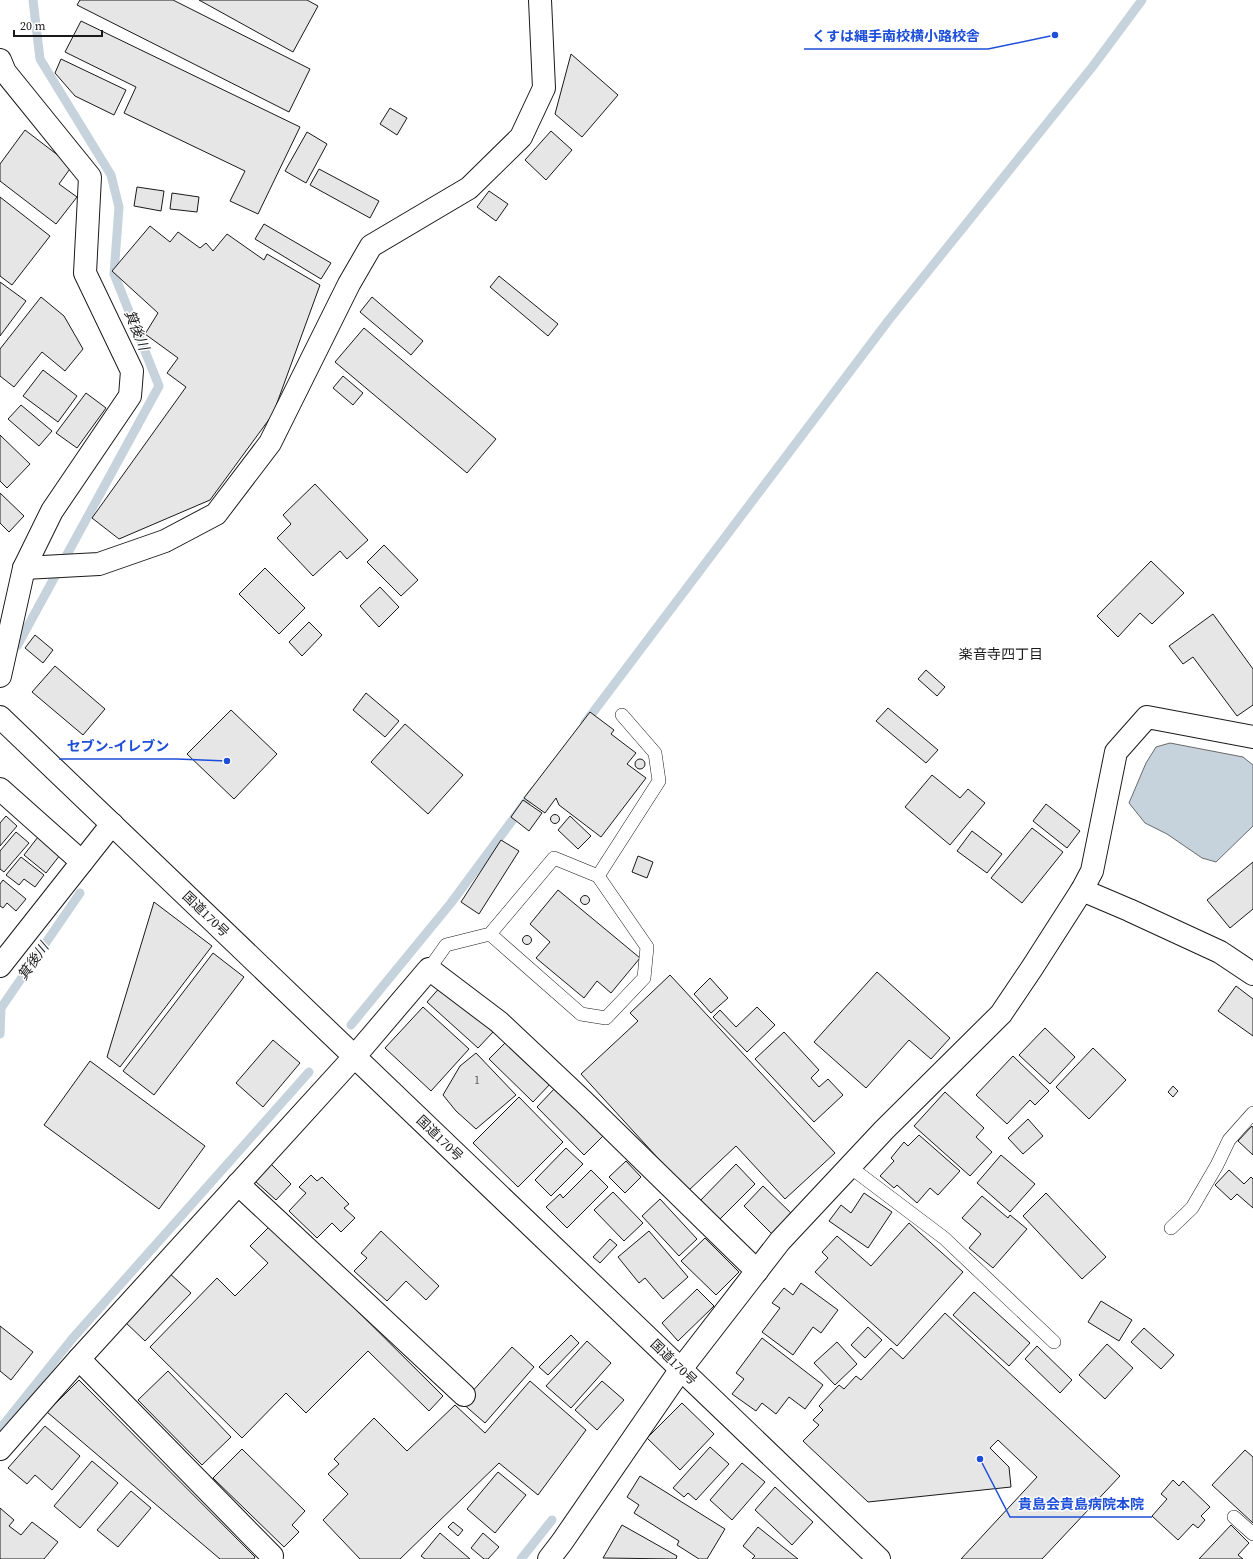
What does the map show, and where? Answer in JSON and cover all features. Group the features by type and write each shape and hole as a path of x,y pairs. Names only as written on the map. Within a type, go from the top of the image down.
{"main road":[{"path":"24,568 99,564 165,541 216,514 270,443 349,284 371,246 468,188 521,137 544,88 540,0"},
{"path":"0,60 5,72 90,176 85,273 132,371 130,396 52,511 24,568 0,676"},
{"name":"国道170号","path":"0,717 880,1559"},
{"path":"548,1559 562,1542 681,1369 780,1241 884,1130 1001,1014 1082,890 1092,871 1116,752 1146,717 1253,736"},
{"path":"0,789 82,862"},
{"path":"0,965 112,824"},
{"path":"1082,890 1220,952 1253,974"},
{"path":"0,1449 79,1358 355,1056 429,969 499,1022 757,1271"},
{"path":"238,1184 464,1394"},
{"path":"79,1358 272,1556"}],"lane":[{"path":"598,876 659,781 655,753 622,715"},
{"path":"429,969 446,946 490,934 554,858 598,876 647,947 644,978 606,1018 581,1014 490,934"},
{"path":"1171,1228 1192,1208 1230,1140 1253,1113"},
{"path":"850,1166 944,1238 1054,1342"},
{"path":"1234,1517 1253,1534"}],"shaded area":[{"path":"1170,743 1243,757 1253,765 1253,826 1216,862 1202,858 1167,834 1145,823 1129,803 1146,763 1156,747"}],"building":[{"path":"80,0 173,0 310,69 289,112 77,5"},
{"path":"199,0 307,0 318,6 293,52"},
{"path":"81,21 300,127 258,214 230,201 245,171 124,113 136,87 65,52"},
{"path":"571,54 618,95 582,137 555,114"},
{"path":"61,59 126,90 114,115 75,96 55,73"},
{"path":"390,108 407,118 397,135 380,124"},
{"path":"25,130 72,166 59,184 77,197 56,224 0,181 0,164"},
{"path":"551,131 572,150 546,180 525,160"},
{"path":"307,132 327,144 306,183 285,171"},
{"path":"319,169 379,201 370,218 310,185"},
{"path":"137,187 164,191 161,211 134,206"},
{"path":"489,191 508,204 496,221 477,207"},
{"path":"172,193 199,197 197,212 170,209"},
{"path":"0,197 50,236 12,285 0,276"},
{"path":"264,224 331,263 321,279 255,239"},
{"path":"150,226 170,242 178,232 200,248 206,243 213,251 227,234 264,260 267,254 320,285 273,414 210,500 119,539 92,518 186,387 167,373 178,358 145,334 158,313 112,271"},
{"path":"499,276 558,324 548,336 490,287"},
{"path":"0,282 26,301 0,336"},
{"path":"41,297 64,316 83,349 65,371 42,352 14,387 0,376 0,349"},
{"path":"372,297 423,341 411,355 360,312"},
{"path":"364,328 496,439 467,473 335,362"},
{"path":"43,370 77,396 58,422 23,396"},
{"path":"343,376 363,393 353,405 333,388"},
{"path":"86,393 106,408 77,448 56,433"},
{"path":"21,405 52,431 39,446 8,419"},
{"path":"0,435 30,464 7,488 0,481"},
{"path":"315,484 368,540 347,559 340,551 313,576 277,538 291,524 283,515"},
{"path":"0,493 24,516 9,532 0,523"},
{"path":"384,545 418,580 401,596 367,562"},
{"path":"1151,561 1184,593 1152,624 1140,613 1118,637 1097,616"},
{"path":"265,568 305,608 279,634 239,594"},
{"path":"380,587 399,607 379,627 360,606"},
{"path":"1213,614 1253,669 1253,705 1237,716 1193,657 1183,664 1169,646"},
{"path":"309,622 322,635 302,656 289,642"},
{"path":"35,635 53,650 43,663 25,648"},
{"path":"55,666 105,709 83,735 32,692"},
{"path":"926,670 945,687 937,696 918,679"},
{"path":"366,693 399,721 385,737 353,710"},
{"path":"888,708 938,750 926,763 876,721"},
{"path":"231,710 277,754 234,799 187,754"},
{"path":"590,712 614,730 611,734 636,753 627,764 646,778 601,837 559,805 556,798 545,813 524,798"},
{"path":"405,724 463,775 428,814 371,762"},
{"path":"640,759 645,764 640,769 635,764"},
{"path":"932,775 960,798 968,789 985,803 950,845 905,807"},
{"path":"523,800 542,813 529,831 511,817"},
{"path":"1046,804 1080,831 1067,848 1033,821"},
{"path":"555,814 560,819 555,824 550,819"},
{"path":"6,816 17,826 0,846 0,823"},
{"path":"570,816 591,836 578,849 558,830"},
{"path":"1032,828 1063,852 1022,903 991,878"},
{"path":"972,831 1002,854 987,873 957,851"},
{"path":"16,832 29,843 4,872 0,869 0,851"},
{"path":"38,837 60,855 46,873 24,855"},
{"path":"501,840 519,851 479,914 461,902"},
{"path":"638,856 653,862 647,878 632,872"},
{"path":"21,857 44,875 35,887 24,879 19,885 6,875"},
{"path":"1253,862 1253,909 1230,928 1207,900"},
{"path":"3,880 26,899 16,911 7,903 3,908 0,906 0,884"},
{"path":"558,890 640,958 611,993 597,981 584,998 536,958 550,942 530,924"},
{"path":"583,896 587,896 589,900 587,904 583,904 581,902 581,898"},
{"path":"154,902 212,946 120,1067 107,1057"},
{"path":"527,935 532,940 527,945 522,940"},
{"path":"213,953 244,977 154,1095 123,1071"},
{"path":"877,972 950,1038 931,1059 909,1040 866,1088 814,1042"},
{"path":"670,975 835,1153 785,1199 736,1146 688,1191 581,1074 638,1021 630,1013"},
{"path":"710,978 728,998 711,1013 694,994"},
{"path":"442,985 493,1032 478,1048 427,1002"},
{"path":"1236,986 1253,999 1253,1036 1218,1011"},
{"path":"423,1007 469,1049 431,1091 385,1048"},
{"path":"757,1007 775,1025 747,1052 713,1017 720,1010 736,1027"},
{"path":"1045,1028 1075,1057 1050,1084 1019,1055"},
{"path":"784,1032 819,1070 811,1078 819,1087 828,1079 843,1095 814,1122 755,1059"},
{"path":"273,1040 300,1063 263,1107 236,1083"},
{"path":"508,1040 551,1083 533,1102 489,1059"},
{"path":"1093,1048 1126,1080 1089,1119 1056,1087"},
{"path":"476,1053 516,1095 476,1129 456,1111 443,1095 460,1066"},
{"path":"1013,1056 1049,1091 1035,1105 1030,1100 1007,1124 976,1095"},
{"path":"90,1061 205,1146 159,1209 44,1125"},
{"path":"1173,1086 1178,1091 1173,1097 1168,1092"},
{"path":"556,1087 604,1135 584,1155 537,1107"},
{"path":"945,1092 984,1128 976,1137 992,1152 970,1176 914,1126"},
{"path":"519,1097 563,1142 518,1187 473,1143"},
{"path":"1028,1119 1043,1136 1023,1154 1008,1138"},
{"path":"1252,1126 1253,1128 1253,1155 1238,1141"},
{"path":"919,1135 960,1171 938,1195 930,1188 917,1203 897,1185 894,1188 880,1176 894,1161 891,1158 904,1142 908,1146"},
{"path":"566,1148 583,1164 551,1196 535,1180"},
{"path":"1001,1155 1035,1184 1010,1212 977,1183"},
{"path":"626,1161 641,1177 625,1193 609,1177"},
{"path":"271,1164 291,1184 276,1200 255,1181"},
{"path":"736,1164 755,1184 717,1222 698,1203"},
{"path":"591,1170 608,1187 567,1228 546,1207 560,1194 563,1198"},
{"path":"1229,1170 1244,1184 1251,1177 1253,1179 1253,1208 1237,1194 1231,1200 1215,1185"},
{"path":"311,1175 317,1181 322,1177 349,1204 344,1208 355,1218 341,1232 332,1223 317,1238 289,1211 306,1193 299,1187"},
{"path":"763,1186 792,1214 773,1235 744,1206"},
{"path":"613,1192 643,1223 624,1241 594,1210"},
{"path":"864,1193 892,1212 868,1248 829,1221 841,1205 851,1213"},
{"path":"1046,1193 1106,1257 1082,1279 1023,1216"},
{"path":"982,1196 1008,1218 1010,1215 1027,1229 993,1268 969,1248 981,1234 962,1218"},
{"path":"660,1199 697,1239 679,1256 642,1216"},
{"path":"909,1223 963,1272 897,1346 815,1272 828,1258 822,1252 837,1236 871,1266"},
{"path":"271,1225 443,1396 429,1411 368,1351 306,1413 286,1393 242,1438 150,1347 217,1278 235,1296 268,1263 250,1246"},
{"path":"381,1231 439,1286 426,1300 406,1281 387,1301 354,1271 367,1258 361,1253"},
{"path":"649,1231 688,1277 663,1299 645,1278 639,1283 618,1257"},
{"path":"705,1238 739,1272 716,1295 681,1261"},
{"path":"610,1239 617,1245 600,1263 593,1257"},
{"path":"168,1272 191,1293 145,1341 124,1321"},
{"path":"801,1283 838,1310 821,1333 813,1327 793,1355 762,1332 780,1308 772,1303 784,1288 793,1295"},
{"path":"697,1289 714,1306 678,1341 662,1323"},
{"path":"974,1292 1030,1343 1009,1366 953,1315"},
{"path":"1101,1301 1132,1320 1119,1341 1088,1322"},
{"path":"945,1313 1120,1476 1042,1559 961,1559 1037,1477 998,1440 990,1448 1009,1467 1011,1487 868,1502 803,1441 819,1425 813,1420 823,1410 819,1406 839,1385 844,1389 856,1376 861,1380 891,1348 903,1359"},
{"path":"0,1326 33,1352 11,1380 0,1371"},
{"path":"868,1327 882,1340 865,1358 851,1345"},
{"path":"1144,1328 1174,1355 1161,1369 1131,1342"},
{"path":"571,1335 579,1343 548,1375 539,1367"},
{"path":"762,1338 823,1385 805,1409 789,1397 776,1414 762,1403 756,1411 732,1394 744,1379 736,1373"},
{"path":"587,1341 611,1363 571,1408 546,1386"},
{"path":"837,1342 857,1364 835,1385 814,1363"},
{"path":"1107,1344 1133,1368 1105,1399 1079,1375"},
{"path":"1037,1346 1072,1380 1060,1393 1025,1359"},
{"path":"512,1347 534,1367 485,1423 462,1403"},
{"path":"168,1371 231,1437 202,1465 138,1400"},
{"path":"79,1380 255,1557 254,1559 220,1559 47,1412"},
{"path":"530,1381 586,1430 538,1495 499,1463 400,1559 360,1559 323,1520 348,1494 328,1474 339,1464 334,1459 374,1418 407,1451 455,1405 485,1433"},
{"path":"602,1381 624,1400 597,1430 575,1410"},
{"path":"682,1403 714,1434 680,1470 647,1438"},
{"path":"45,1426 80,1456 52,1490 35,1475 27,1484 8,1468"},
{"path":"710,1447 729,1464 696,1500 688,1493 684,1497 673,1488"},
{"path":"242,1449 305,1511 292,1525 299,1532 284,1547 213,1478"},
{"path":"1245,1450 1253,1457 1253,1523 1212,1485"},
{"path":"92,1461 118,1483 80,1528 54,1506"},
{"path":"742,1463 765,1482 732,1520 710,1500"},
{"path":"498,1472 526,1495 495,1533 467,1509"},
{"path":"640,1476 725,1529 707,1559 699,1559 677,1545 679,1541 634,1513 639,1505 627,1497"},
{"path":"1173,1480 1179,1486 1183,1481 1210,1507 1201,1516 1205,1520 1198,1528 1193,1524 1178,1540 1152,1516 1167,1499 1161,1494"},
{"path":"775,1487 813,1522 792,1545 755,1510"},
{"path":"131,1491 151,1508 118,1547 97,1530"},
{"path":"0,1508 14,1520 9,1526 21,1535 32,1522 58,1542 44,1559 0,1559"},
{"path":"453,1522 463,1530 458,1536 448,1527"},
{"path":"622,1525 677,1556 676,1559 603,1558"},
{"path":"1231,1525 1249,1543 1238,1555 1243,1559 1199,1559"},
{"path":"758,1527 798,1559 752,1559 755,1556 743,1546"},
{"path":"440,1533 470,1559 425,1559 421,1556"},
{"path":"483,1533 499,1547 488,1559 484,1559 471,1548"}],"waterway":[{"name":"箕後川","path":"17,646 159,386 114,274 119,207 111,175 40,59 33,0"},
{"path":"585,723 888,321 1093,66 1142,0"},
{"path":"351,1025 451,903 534,791"},
{"name":"箕後川","path":"0,1034 1,1008 80,893"},
{"path":"0,1429 72,1339 309,1072"},
{"path":"521,1559 552,1520"}],"place":[{"name":"くすは縄手南校横小路校舎","path":"1055,35"},
{"name":"セブン-イレブン","path":"227,761"},
{"name":"貴島会貴島病院本院","path":"980,1459"}],"district":[{"name":"楽音寺四丁目","path":"1001,654"}]}
